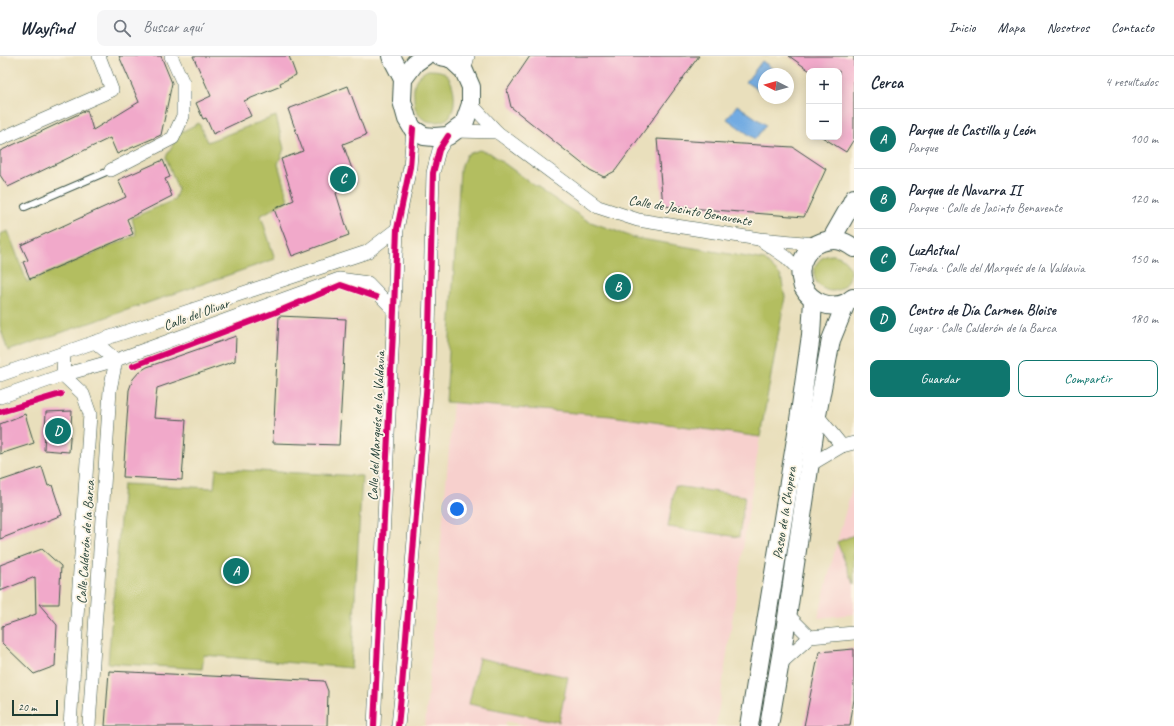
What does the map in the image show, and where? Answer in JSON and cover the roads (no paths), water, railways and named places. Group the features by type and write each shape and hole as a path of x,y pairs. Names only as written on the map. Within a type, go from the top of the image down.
{"main road":[{"path":"391,56 403,80 402,100 407,119 413,129 424,136 434,137 452,133 464,124 470,104 471,87 466,63 440,56"},
{"path":"403,80 415,63 425,56"},
{"path":"850,300 835,306 813,300 803,287 800,271 804,256 823,242 848,210 854,198"},
{"path":"823,242 845,242 854,248"},
{"name":"Paseo de la Chopera","path":"749,726 798,428 811,335 813,300"},
{"name":"Paseo de la Chopera","path":"769,726 788,616 817,415 831,340 850,300"}],"street":[{"path":"0,138 112,90 99,56"},
{"path":"111,170 173,138 183,116 183,83 171,56"},
{"name":"Calle de Jacinto Benavente","path":"470,104 497,132 598,207 638,220 759,239 823,242"},
{"name":"Calle del Marqués de la Valdavia","path":"374,726 397,229 410,167 413,129"},
{"path":"398,726 428,369 433,173 439,150 452,133 497,132"},
{"name":"Calle del Olivar","path":"0,375 367,252 397,229"},
{"path":"759,239 786,257 800,271"},
{"name":"Calle del Olivar","path":"0,397 64,375 116,360 339,279 368,283 394,310"},
{"path":"95,342 116,360"},
{"path":"64,354 64,375"},
{"name":"Calle Calderón de la Barca","path":"90,726 110,390 116,360"},
{"name":"Calle Calderón de la Barca","path":"64,375 83,394 90,414 70,726"},
{"path":"810,464 848,444 817,415"},
{"path":"788,616 810,637"},
{"path":"780,664 810,637 854,632"}],"lane":[{"path":"25,207 111,170"}],"water":[{"path":"762,61 772,68 758,68 758,90 746,82"},
{"path":"737,105 766,125 755,139 727,119"}],"place":[{"name":"LuzActual","path":"343,179"},
{"name":"Parque de Navarra II","path":"618,287"},
{"name":"Centro de Día Carmen Bloise","path":"58,431"},
{"name":"Parque de Castilla y León","path":"236,571"}]}
